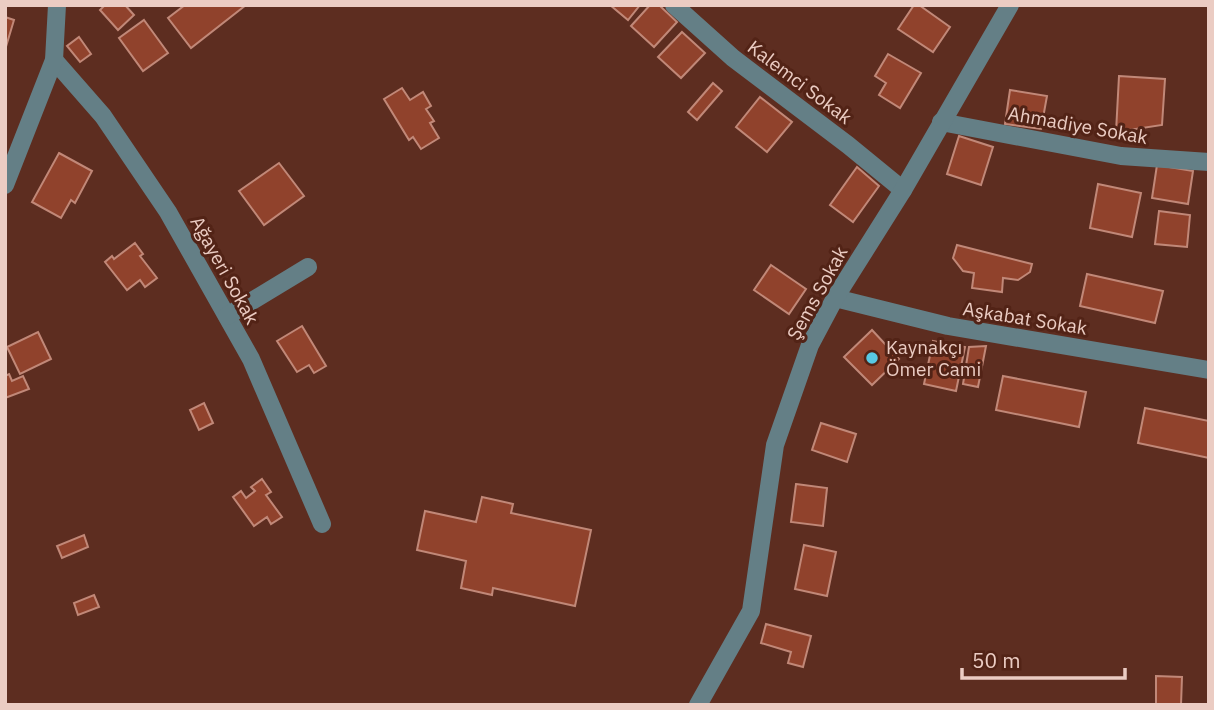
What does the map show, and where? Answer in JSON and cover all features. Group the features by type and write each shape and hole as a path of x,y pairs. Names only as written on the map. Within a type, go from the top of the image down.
{"street":[{"path":"5,185 54,60 58,5"},
{"name":"Kalemci Sokak","path":"674,5 733,58 903,190"},
{"name":"Şems Sokak","path":"698,705 751,611 775,445 810,345 835,298 903,190 1010,5"},
{"name":"Ağayeri Sokak","path":"54,60 103,116 168,212 251,359 322,524"},
{"name":"Ahmadiye Sokak","path":"941,122 1121,156 1209,162"},
{"path":"226,316 308,267"},
{"name":"Aşkabat Sokak","path":"835,298 948,326 1209,370"}],"building":[{"path":"105,5 125,5 134,15 118,30 100,10"},
{"path":"185,5 246,5 191,48 168,18"},
{"path":"610,5 640,5 628,20"},
{"path":"650,5 659,5 677,22 654,47 631,26"},
{"path":"914,5 919,5 950,27 933,52 898,29"},
{"path":"5,17 14,20 5,50"},
{"path":"144,20 168,53 143,71 119,38"},
{"path":"682,32 705,53 681,78 658,57"},
{"path":"79,37 91,54 80,62 67,46"},
{"path":"888,54 921,73 900,108 879,95 886,83 875,76"},
{"path":"1119,76 1165,79 1162,125 1116,132"},
{"path":"713,83 722,91 697,120 688,112"},
{"path":"402,88 410,100 423,92 431,106 426,109 434,121 430,123 439,138 421,149 413,137 409,140 384,99"},
{"path":"1010,90 1047,96 1041,129 1005,124"},
{"path":"760,97 792,122 767,152 736,127"},
{"path":"959,136 993,147 981,185 947,174"},
{"path":"59,153 92,171 75,203 71,200 61,218 32,202"},
{"path":"279,163 304,196 264,225 239,191"},
{"path":"1157,165 1193,171 1188,204 1152,198"},
{"path":"857,167 879,186 853,222 830,205"},
{"path":"1098,184 1141,193 1132,237 1090,228"},
{"path":"1159,211 1190,215 1187,247 1155,244"},
{"path":"135,243 143,254 140,256 157,278 145,287 140,280 127,290 105,262 112,256 114,259"},
{"path":"957,245 1032,264 1030,272 1018,280 1003,278 1002,292 972,288 974,273 963,271 953,258"},
{"path":"771,265 806,289 789,314 754,290"},
{"path":"1087,274 1163,291 1155,323 1080,306"},
{"path":"302,326 326,366 314,373 309,365 297,372 277,341"},
{"name":"Kaynakçı Ömer Cami","path":"872,330 899,359 872,385 844,357"},
{"path":"38,332 51,359 20,374 7,347"},
{"path":"933,341 965,347 956,391 924,384"},
{"path":"986,346 978,387 963,384 969,347"},
{"path":"9,374 12,381 23,376 29,389 5,398 5,376"},
{"path":"1003,376 1086,392 1079,427 996,410"},
{"path":"204,403 213,423 199,430 190,410"},
{"path":"1145,408 1209,421 1209,458 1138,443"},
{"path":"821,423 856,434 847,462 812,450"},
{"path":"262,479 271,492 266,495 282,517 271,524 267,517 254,526 233,497 241,491 246,498 255,491 251,487"},
{"path":"796,484 827,488 823,526 791,522"},
{"path":"482,497 513,504 511,513 591,530 575,606 493,588 492,595 461,588 466,561 417,550 425,511 476,522"},
{"path":"84,535 88,547 62,558 57,546"},
{"path":"804,545 836,552 827,596 795,589"},
{"path":"94,595 99,607 78,615 74,603"},
{"path":"766,624 811,636 803,667 788,663 791,652 761,643"},
{"path":"1156,676 1182,677 1181,705 1156,705"}],"place":[{"name":"Kaynakçı Ömer Cami","path":"872,358"}]}
